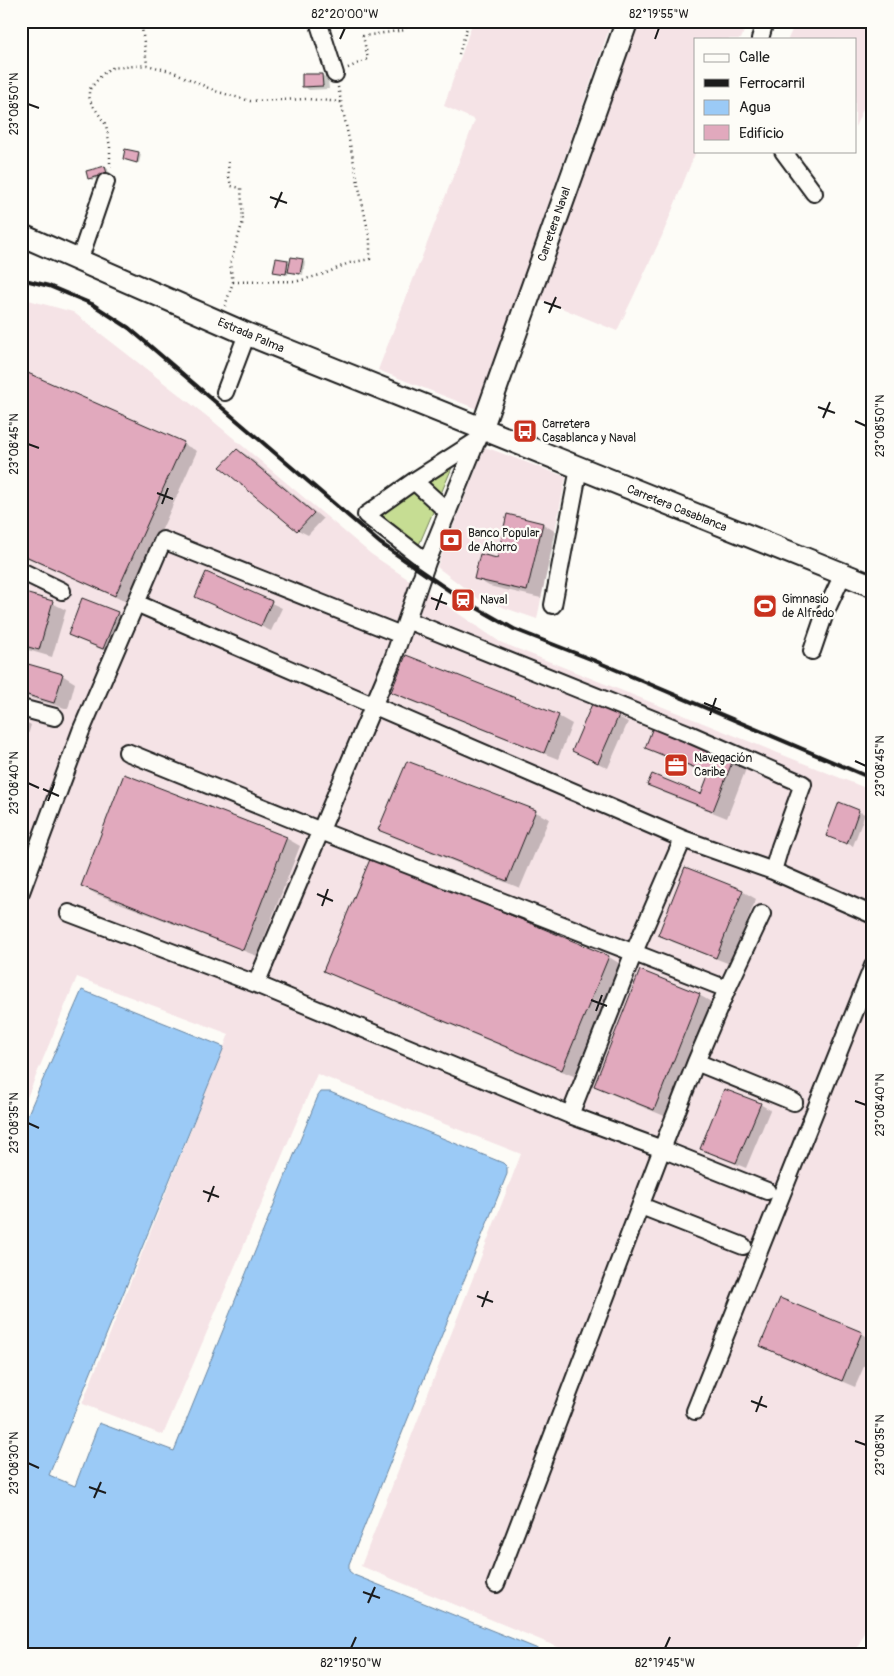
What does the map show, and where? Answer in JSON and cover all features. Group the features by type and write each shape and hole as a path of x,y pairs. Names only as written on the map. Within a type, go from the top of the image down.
{"main road":[{"name":"Carretera Naval","path":"480,434 627,21"},
{"name":"Estrada Palma","path":"21,235 480,434"},
{"name":"Carretera Casablanca","path":"480,434 579,468 873,586"}],"street":[{"path":"318,21 335,74"},
{"path":"760,38 765,21"},
{"path":"784,152 814,193"},
{"path":"79,261 106,182"},
{"path":"225,392 247,334"},
{"path":"427,562 366,516 480,434"},
{"path":"256,984 393,659 427,562 480,434"},
{"path":"553,605 579,468"},
{"path":"414,481 448,512"},
{"path":"21,892 81,732 163,540 401,635"},
{"path":"21,572 62,591"},
{"path":"812,651 843,574"},
{"path":"136,603 683,839 773,872 873,915"},
{"path":"407,620 687,733 803,784 773,872"},
{"path":"21,708 55,718"},
{"path":"127,752 727,989"},
{"path":"570,1115 634,952 683,839"},
{"path":"69,913 256,984 570,1115 767,1191"},
{"path":"496,1584 696,1062 762,914"},
{"path":"695,1411 873,966"},
{"path":"696,1062 794,1102"},
{"path":"641,1206 743,1246"}],"path":[{"path":"141,21 147,65"},
{"path":"233,282 298,281 324,274 349,262 370,259 370,240 335,74 368,59 363,36 405,30 408,21"},
{"path":"459,54 469,21"},
{"path":"106,182 111,163 106,125 90,101 89,90 105,72 112,68 147,65 174,72 215,90 250,100 301,99 341,102"},
{"path":"220,322 233,282 230,264 243,221 241,188 231,186 228,162"}],"shaded area":[{"path":"473,21 612,21 477,409 378,370 475,120 444,106"},
{"path":"637,21 748,21 741,38 694,38 694,152 696,152 662,236 617,331 535,297"},
{"path":"796,21 873,21 873,87 856,125 856,38 788,38"},
{"path":"21,298 73,312 213,421 371,554 500,642 873,791 873,1608 855,1655 577,1655 361,1566 521,1154 317,1074 163,1435 82,1404 229,1034 77,977 21,1112"},
{"path":"485,447 566,477 537,619 479,599 437,567"}],"green space":[{"path":"454,463 418,547 379,517"}],"water":[{"path":"82,990 224,1047 49,1475 75,1486 99,1423 174,1451 318,1096 321,1092 330,1092 503,1163 507,1167 507,1174 349,1564 349,1571 354,1575 553,1655 21,1655 21,1130"}],"building":[{"path":"302,74 322,74 323,86 302,87"},
{"path":"125,149 139,152 137,163 123,159"},
{"path":"105,166 107,174 88,179 86,171"},
{"path":"291,257 303,259 300,274 288,272"},
{"path":"276,258 288,260 286,274 273,272"},
{"path":"21,370 184,442 115,596 21,554"},
{"path":"237,449 314,513 297,531 220,467"},
{"path":"507,514 543,523 527,591 474,579 480,554 497,558"},
{"path":"206,572 272,601 261,626 195,597"},
{"path":"21,592 53,601 39,650 21,645"},
{"path":"82,598 118,612 103,649 68,635"},
{"path":"406,655 559,715 544,753 391,692"},
{"path":"21,662 63,674 54,703 21,693"},
{"path":"592,704 619,715 598,763 572,751"},
{"path":"653,727 733,760 713,811 647,785 652,774 701,794 709,773 645,748"},
{"path":"407,761 536,810 507,881 378,830"},
{"path":"124,774 287,837 243,950 81,886"},
{"path":"839,802 859,810 847,844 826,836"},
{"path":"371,857 609,956 562,1070 323,971"},
{"path":"685,867 743,890 716,958 658,935"},
{"path":"640,970 700,994 654,1110 594,1086"},
{"path":"724,1089 761,1103 736,1163 700,1149"},
{"path":"780,1298 862,1332 842,1381 760,1346"}],"railway":[{"path":"21,279 49,286 92,304 129,328 380,543 463,600 514,629 593,660 873,779"}],"place":[{"name":"Carretera Casablanca y Naval","path":"525,431"},
{"name":"Banco Popular de Ahorro","path":"451,540"},
{"name":"Naval","path":"463,600"},
{"name":"Gimnasio de Alfredo","path":"765,606"},
{"name":"Navegación Caribe","path":"676,765"}]}
